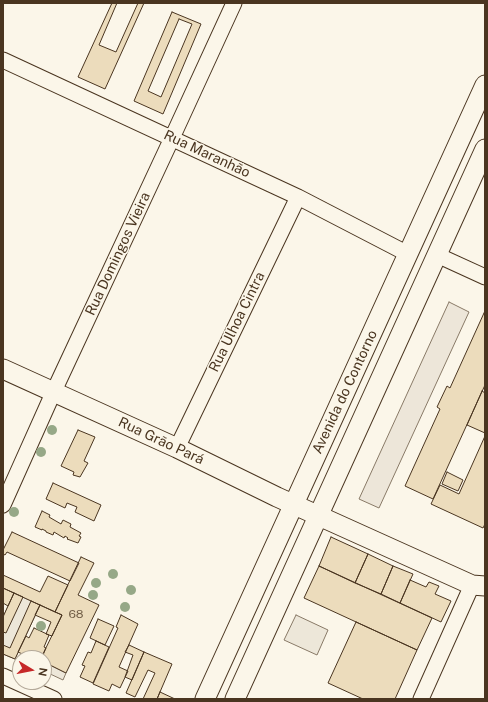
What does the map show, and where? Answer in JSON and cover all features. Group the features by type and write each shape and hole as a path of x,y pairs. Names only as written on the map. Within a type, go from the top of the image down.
{"main road":[{"name":"Avenida do Contorno","path":"204,699 485,85"},
{"name":"Avenida do Contorno","path":"235,699 485,149"},
{"path":"419,230 421,244 429,252 437,255"},
{"path":"408,254 422,262 426,268 427,277"},
{"name":"Rua Grão Pará","path":"3,369 177,448 293,504 479,586"}],"street":[{"name":"Rua Domingos Vieira","path":"3,505 54,391 234,3"},
{"name":"Rua Maranhão","path":"3,60 298,196 408,254"},
{"name":"Rua Ulhoa Cintra","path":"177,448 298,196"},
{"path":"437,255 485,277"},
{"path":"421,699 479,586"},
{"path":"3,676 54,699"}],"shaded area":[{"path":"449,302 469,312 379,508 359,499"},
{"path":"14,593 40,605 19,650 12,650 12,658 3,654 3,617"},
{"path":"296,615 328,630 317,655 284,640"},
{"path":"52,666 66,673 63,680 52,675"}],"building":[{"path":"112,3 144,3 105,89 78,77"},
{"path":"117,3 138,3 116,52 99,45"},
{"path":"172,12 201,24 163,114 134,101"},
{"path":"179,19 192,24 161,97 148,91"},
{"path":"484,313 485,385 433,499 405,486 440,409 437,407 447,386 450,388"},
{"path":"482,391 485,393 485,433 467,425"},
{"path":"78,430 95,437 84,461 88,463 80,477 73,475 74,472 61,466"},
{"path":"485,436 485,524 483,528 431,504 440,485 459,494"},
{"path":"447,472 463,480 458,491 442,484"},
{"path":"53,483 101,505 94,521 75,512 77,507 67,503 65,508 46,499"},
{"path":"42,511 50,515 49,517 61,524 63,520 71,524 70,527 81,533 78,543 67,539 68,538 65,536 64,538 54,532 53,535 35,527"},
{"path":"12,532 79,563 70,581 7,552 5,555 3,554 3,550"},
{"path":"331,537 368,554 355,583 319,566"},
{"path":"368,554 393,566 381,594 355,583"},
{"path":"81,557 94,563 78,595 99,605 66,673 52,666 52,650 45,650 62,615 55,612"},
{"path":"319,566 432,618 417,650 304,598"},
{"path":"393,566 413,574 400,603 381,594"},
{"path":"3,575 40,592 48,576 68,585 55,612 3,588"},
{"path":"410,580 426,587 429,582 439,586 435,594 451,601 441,622 400,603"},
{"path":"3,588 14,593 8,606 3,603"},
{"path":"14,593 23,597 6,633 3,632 3,617"},
{"path":"31,601 40,605 19,650 12,650 12,658 3,654 3,645 10,648"},
{"path":"40,605 62,615 52,636 46,634 51,622 35,615"},
{"path":"121,615 138,624 119,667 128,671 120,688 112,684 109,691 93,684 118,628 116,627"},
{"path":"98,619 114,626 105,645 90,638"},
{"path":"356,622 417,650 395,699 363,699 328,683"},
{"path":"34,628 49,635 44,647 46,648 45,650 19,650 26,636 29,638"},
{"path":"96,641 109,647 93,683 80,677 85,666 82,665 88,652 91,653"},
{"path":"129,645 144,652 132,680 125,677 133,655 125,652"},
{"path":"144,652 172,664 157,699 143,699 155,673 148,670 135,697 126,693"},
{"path":"160,692 175,699 157,699"}]}
